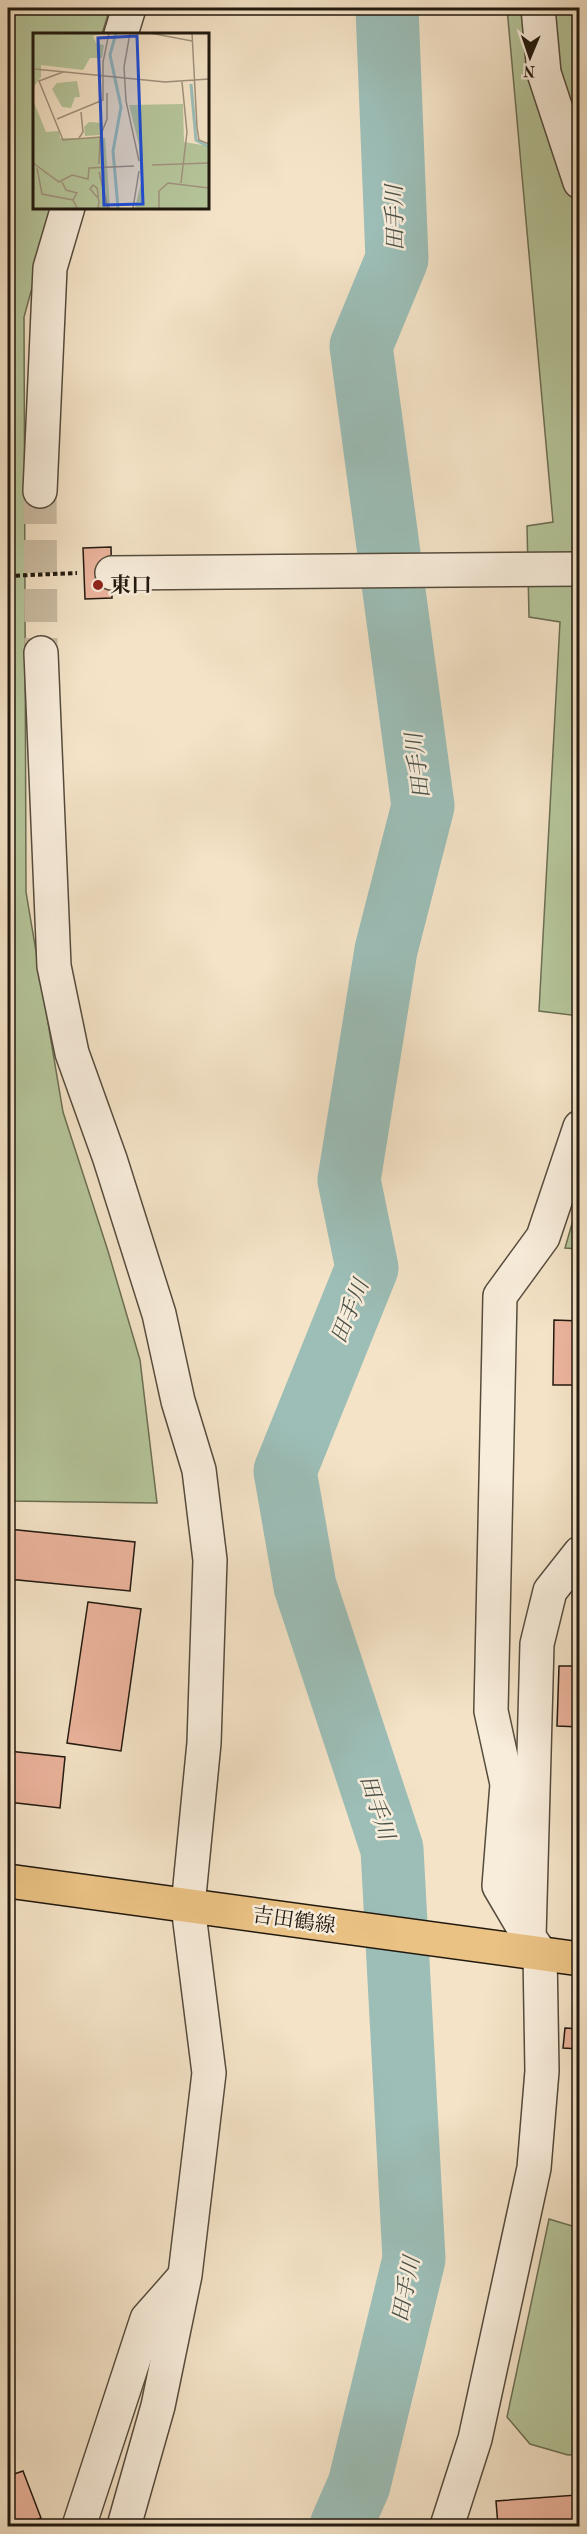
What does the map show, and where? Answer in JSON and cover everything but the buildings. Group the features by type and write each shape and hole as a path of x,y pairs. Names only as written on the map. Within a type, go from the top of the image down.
{"main road":[{"name":"吉田鶴線","path":"8,1881 188,1906 534,1945 579,1959"}],"street":[{"path":"121,33 129,8"},
{"path":"538,8 544,74 579,182"},
{"path":"40,491 50,268 68,208"},
{"path":"98,573 579,569"},
{"path":"41,653 54,966 72,1053 110,1159 159,1314 178,1401 199,1470 210,1560 204,1743 188,1906 209,2073 185,2275 159,2406 124,2526"},
{"path":"534,1945 499,1886 507,1784 491,1711 500,1296 543,1237 579,1127"},
{"path":"447,2526 475,2439 534,2168 542,2070 534,1945 537,1644 550,1591 579,1553"},
{"path":"79,2526 147,2319 185,2275"}],"path":[{"path":"8,576 98,573"}],"green space":[{"path":"8,8 110,8 102,33 33,33 33,208 54,208 24,317 26,892 63,1112 140,1360 157,1503 8,1501"},
{"path":"507,8 579,8 579,1016 539,1011 560,622 529,617 527,526 553,522"},
{"path":"579,1199 579,1249 565,1248"},
{"path":"549,2219 579,2228 579,2454 568,2455 530,2444 507,2417"}],"waterway":[{"name":"田手川","path":"341,2526 359,2485 414,2259 392,1849 305,1586 285,1471 367,1268 349,1180 386,950 423,806 361,346 397,259 387,8"}],"tunnel":[{"path":"40,491 41,653"}],"place":[{"name":"東口","path":"98,585"}]}
